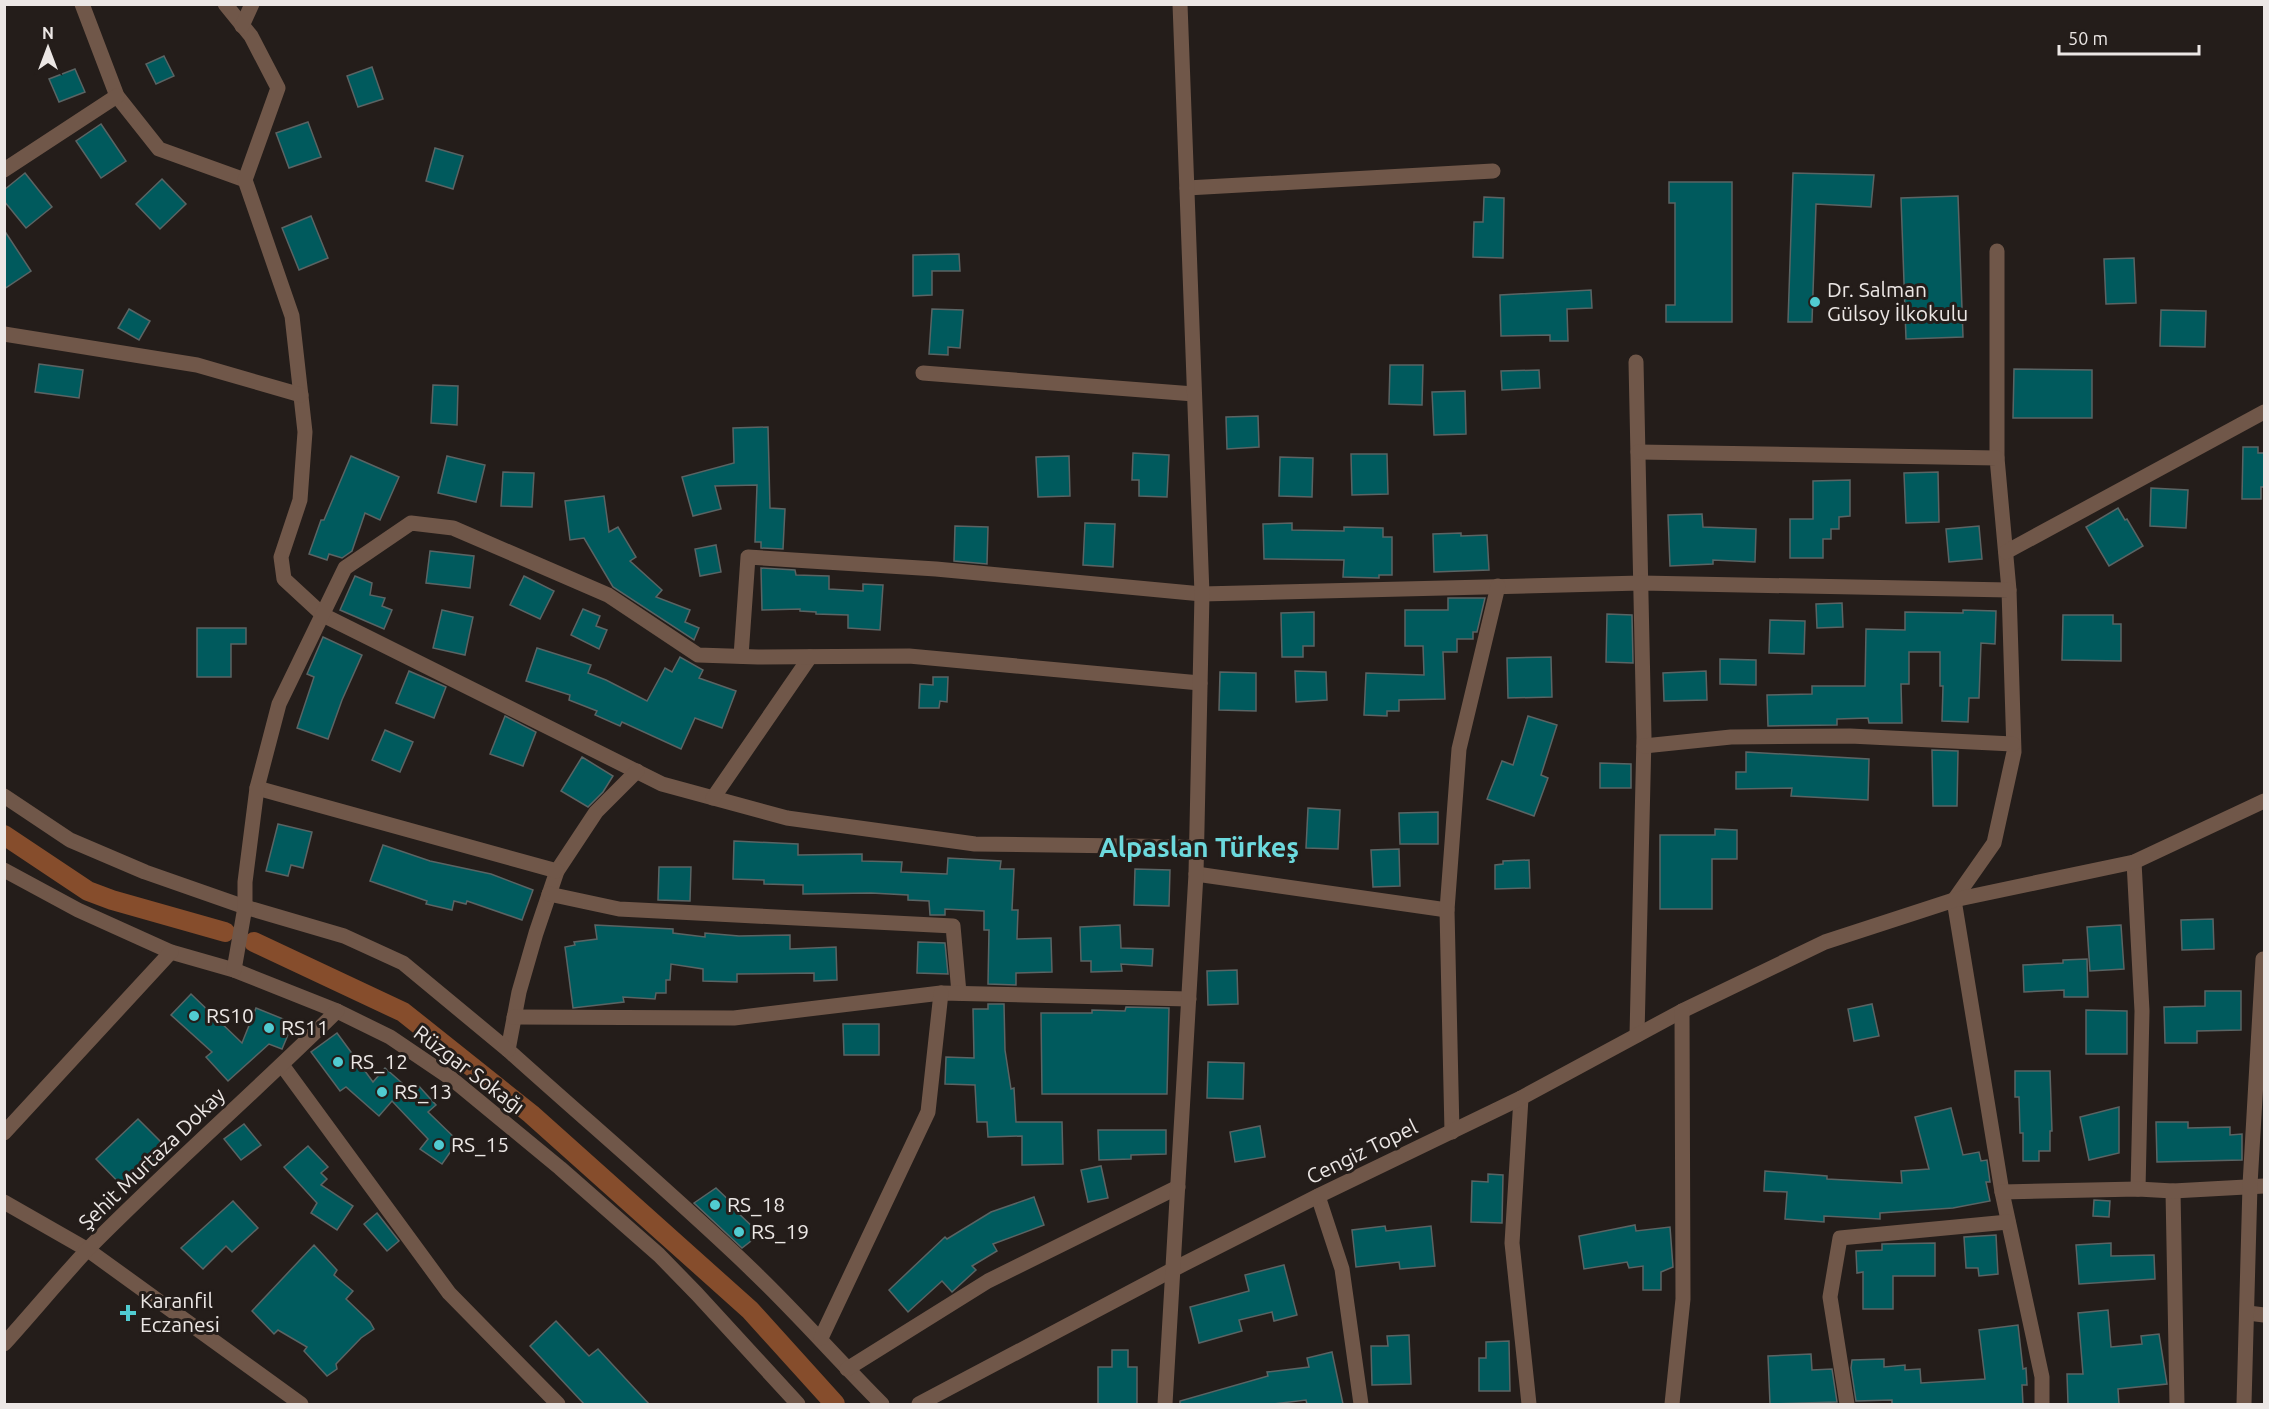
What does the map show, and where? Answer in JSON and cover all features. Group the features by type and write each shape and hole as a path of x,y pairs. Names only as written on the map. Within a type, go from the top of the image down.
{"street":[{"path":"82,4 117,96 159,149 245,180"},
{"path":"225,4 251,36 278,88 245,180 292,316 305,432 300,500 281,558 284,579 323,615 662,784 787,818 975,844 1197,847"},
{"path":"243,26 252,4"},
{"path":"1165,1404 1196,874 1202,594 1180,4"},
{"path":"4,170 117,96"},
{"path":"1187,188 1493,171"},
{"path":"1997,251 1997,458 2009,590 2013,752 1994,843 1954,900 2002,1192 2042,1377 2042,1404"},
{"path":"4,334 197,364 301,395"},
{"path":"1636,362 1644,746 1637,1035"},
{"path":"923,373 1194,394"},
{"path":"2006,552 2265,412"},
{"path":"1638,452 1997,458"},
{"path":"234,970 245,907 245,882 257,788 279,704 345,568 411,523 453,528 608,596 698,655 909,656 1200,683"},
{"path":"741,656 748,556 936,569 1202,594 1641,583 2009,590"},
{"path":"1452,1132 1447,910 1459,749 1498,586"},
{"path":"713,798 810,657"},
{"path":"1644,746 1743,737 1850,736 2013,744"},
{"path":"508,1050 514,1017 536,933 557,871 596,812 637,771"},
{"path":"257,788 557,871"},
{"path":"4,796 70,840 145,872 245,907 344,936 403,963 508,1050 752,1269 821,1338 847,1369 882,1404"},
{"name":"Cengiz Topel","path":"919,1404 1174,1269 1317,1196 1521,1098 1682,1011 1824,942 1954,900 2134,862 2265,801"},
{"path":"2134,862 2142,1011 2138,1189"},
{"name":"Rüzgar Sokağı","path":"4,870 78,910 171,952 234,970 337,1011 390,1037 452,1078 659,1255 798,1404"},
{"path":"1196,874 1447,910"},
{"path":"549,894 620,909 953,926 959,993"},
{"path":"4,1133 171,952"},
{"path":"2244,1404 2257,1185 2263,959"},
{"path":"514,1017 734,1017 941,993 1189,999"},
{"path":"821,1338 928,1112 941,993"},
{"name":"Şehit Murtaza Dokay","path":"4,1344 88,1250 182,1157 337,1011"},
{"path":"1672,1404 1683,1299 1682,1011"},
{"path":"282,1065 449,1293 558,1404"},
{"path":"1521,1098 1512,1243 1529,1404"},
{"path":"2002,1192 2138,1189 2173,1191 2257,1185"},
{"path":"847,1369 988,1281 1178,1186"},
{"path":"2173,1191 2177,1404"},
{"path":"1317,1196 1342,1269 1361,1404"},
{"path":"4,1202 88,1250 301,1404"},
{"path":"1847,1404 1830,1297 1840,1238 2008,1222"},
{"path":"2248,1313 2265,1315"}],"building":[{"path":"164,56 174,76 156,84 146,64"},
{"path":"372,67 383,99 358,107 347,76"},
{"path":"75,69 85,92 59,102 49,79"},
{"path":"308,122 321,157 289,168 276,133"},
{"path":"101,124 126,161 101,178 76,141"},
{"path":"435,148 463,156 453,189 426,181"},
{"path":"25,173 52,207 26,228 4,201 4,190"},
{"path":"1793,173 1874,175 1871,207 1816,204 1812,322 1788,322"},
{"path":"162,179 186,204 160,229 136,204"},
{"path":"1669,182 1732,182 1732,322 1666,322 1666,305 1675,305 1675,203 1669,203"},
{"path":"1958,196 1963,337 1906,339 1901,198"},
{"path":"1484,197 1504,198 1503,258 1473,257 1474,222 1483,222"},
{"path":"311,216 328,258 299,270 282,228"},
{"path":"4,230 31,271 4,289"},
{"path":"959,254 960,271 932,271 932,295 913,296 913,255"},
{"path":"2134,258 2136,303 2106,304 2104,259"},
{"path":"1591,290 1592,308 1567,309 1568,341 1550,341 1550,335 1501,336 1500,295"},
{"path":"129,309 150,321 139,340 118,328"},
{"path":"932,309 963,310 960,348 948,347 948,355 929,354"},
{"path":"2161,310 2206,311 2205,347 2160,346"},
{"path":"39,364 83,370 79,398 35,392"},
{"path":"1390,365 1423,365 1422,405 1389,404"},
{"path":"2014,369 2092,370 2092,418 2013,418"},
{"path":"1539,370 1540,388 1502,390 1501,371"},
{"path":"433,385 458,386 457,425 431,423"},
{"path":"1465,391 1466,434 1434,435 1432,392"},
{"path":"1258,416 1259,447 1227,449 1226,417"},
{"path":"768,427 770,508 785,509 783,549 761,548 761,542 755,542 757,485 715,486 721,509 693,516 682,477 734,463 733,428"},
{"path":"2243,447 2258,447 2258,453 2265,453 2265,487 2261,487 2261,499 2242,499"},
{"path":"1133,453 1169,455 1167,497 1139,496 1139,480 1132,480"},
{"path":"1351,454 1387,454 1388,494 1352,495"},
{"path":"351,456 399,477 380,520 365,513 352,551 342,558 329,554 327,560 309,554 321,520 324,520"},
{"path":"447,456 485,465 476,502 438,493"},
{"path":"1069,456 1070,496 1038,497 1036,457"},
{"path":"1280,457 1313,458 1312,497 1279,496"},
{"path":"503,472 534,473 532,507 501,506"},
{"path":"1938,472 1939,522 1906,523 1904,473"},
{"path":"1850,480 1850,516 1839,517 1839,529 1831,529 1831,539 1823,539 1823,558 1790,558 1790,519 1813,519 1813,481"},
{"path":"2151,488 2188,490 2186,528 2150,526"},
{"path":"604,496 609,532 618,527 636,557 630,561 662,590 656,597 690,610 685,622 699,628 694,640 613,587 584,538 570,540 565,501"},
{"path":"2118,508 2143,546 2109,566 2086,527"},
{"path":"1702,514 1703,527 1756,529 1755,562 1713,560 1713,564 1670,566 1668,515"},
{"path":"1085,523 1115,524 1113,567 1083,565"},
{"path":"1292,523 1292,530 1344,531 1344,527 1383,528 1383,537 1392,537 1392,575 1379,575 1379,578 1343,577 1344,560 1264,559 1263,524"},
{"path":"955,526 988,527 987,564 954,561"},
{"path":"1979,526 1982,559 1949,562 1946,529"},
{"path":"1461,533 1461,536 1487,535 1489,570 1434,572 1433,534"},
{"path":"716,545 721,572 700,576 695,549"},
{"path":"430,551 474,556 470,588 426,583"},
{"path":"761,568 795,570 796,575 829,576 829,589 863,591 863,584 883,585 880,630 848,628 848,615 816,614 816,612 800,611 800,609 762,610"},
{"path":"355,576 372,583 370,595 385,598 382,606 392,610 384,629 340,610"},
{"path":"524,576 554,591 540,619 510,605"},
{"path":"1448,598 1485,598 1477,632 1473,632 1473,639 1457,639 1457,652 1443,652 1445,699 1399,700 1399,711 1387,711 1387,716 1364,715 1366,673 1424,675 1423,646 1405,646 1405,610 1448,610"},
{"path":"1842,603 1843,627 1817,628 1816,604"},
{"path":"583,609 600,616 596,626 607,630 599,649 571,635"},
{"path":"442,610 473,617 465,655 433,648"},
{"path":"1963,610 1996,611 1995,644 1981,643 1979,698 1969,698 1968,722 1942,721 1943,686 1940,686 1940,652 1909,652 1909,684 1901,684 1902,723 1869,723 1868,718 1837,719 1837,725 1768,726 1767,695 1812,694 1812,686 1865,686 1866,629 1905,630 1905,612 1963,613"},
{"path":"1314,612 1314,646 1303,646 1303,657 1282,657 1281,613"},
{"path":"1607,614 1632,615 1633,663 1606,662"},
{"path":"2063,615 2113,615 2113,624 2121,624 2121,661 2062,660"},
{"path":"1770,620 1805,621 1804,654 1769,653"},
{"path":"197,628 246,628 246,644 231,644 231,677 197,677"},
{"path":"323,637 362,655 328,739 297,728 314,677 307,674"},
{"path":"537,648 591,665 588,673 647,701 665,668 672,672 680,657 703,670 699,678 736,691 722,728 695,718 681,749 622,722 620,726 595,715 597,711 569,700 570,695 526,681"},
{"path":"1551,657 1552,697 1508,698 1507,658"},
{"path":"1720,659 1756,660 1756,685 1720,684"},
{"path":"409,671 446,687 434,718 396,703"},
{"path":"1295,671 1326,672 1327,700 1296,702"},
{"path":"1706,671 1707,700 1664,701 1663,673"},
{"path":"1220,672 1256,673 1256,711 1219,710"},
{"path":"933,677 948,677 947,702 940,701 939,708 919,708 920,684 933,685"},
{"path":"505,716 536,732 523,766 490,754"},
{"path":"1528,716 1557,725 1541,775 1548,778 1534,816 1487,799 1502,761 1513,765"},
{"path":"385,730 413,742 400,772 372,760"},
{"path":"1932,750 1958,751 1957,806 1933,806"},
{"path":"1746,752 1869,759 1868,800 1791,796 1792,788 1736,789 1736,772 1746,772"},
{"path":"582,757 613,776 603,792 588,807 561,791"},
{"path":"1600,763 1631,764 1631,788 1600,788"},
{"path":"1308,808 1340,810 1338,849 1306,848"},
{"path":"1438,812 1438,844 1400,844 1399,813"},
{"path":"278,824 312,832 303,868 291,865 288,876 266,871"},
{"path":"1715,829 1737,830 1737,859 1712,859 1712,909 1660,909 1660,835 1715,835"},
{"path":"734,841 798,844 798,855 862,854 862,861 902,862 901,872 947,874 948,858 1001,861 1000,869 1014,869 1012,910 1018,910 1017,939 1051,938 1052,972 1016,973 1016,985 988,984 989,930 984,930 984,911 945,909 945,915 930,915 929,901 908,900 908,895 803,894 803,885 764,884 764,880 733,879"},
{"path":"383,845 430,861 491,874 533,890 522,920 467,901 466,904 454,901 452,910 426,904 427,901 370,881"},
{"path":"1399,849 1400,886 1373,887 1371,850"},
{"path":"1529,860 1530,888 1495,889 1495,865 1503,864 1503,861"},
{"path":"659,867 691,867 690,901 658,900"},
{"path":"1135,869 1170,870 1169,906 1134,905"},
{"path":"2213,919 2214,949 2182,950 2181,920"},
{"path":"595,925 673,929 673,933 705,937 705,933 739,936 790,935 790,949 836,947 837,980 814,981 814,973 737,974 737,982 703,981 703,969 671,964 670,980 666,980 666,993 656,993 655,999 623,997 624,1002 573,1008 565,947 575,945 574,942 597,939"},
{"path":"1120,925 1121,948 1153,949 1152,966 1121,964 1122,971 1091,972 1091,961 1081,961 1080,927"},
{"path":"2121,925 2124,969 2090,971 2087,927"},
{"path":"918,942 945,943 948,974 917,973"},
{"path":"2087,959 2088,997 2064,997 2064,990 2024,992 2023,965"},
{"path":"1237,970 1238,1004 1208,1005 1207,971"},
{"path":"2205,991 2241,991 2241,1030 2197,1031 2197,1043 2165,1043 2164,1007 2205,1006"},
{"path":"191,994 242,1043 256,1008 293,1023 282,1049 269,1044 228,1081 206,1057 212,1052 171,1015"},
{"path":"988,1004 1004,1004 1005,1050 1011,1089 1014,1088 1016,1122 1062,1122 1063,1164 1022,1165 1022,1136 988,1137 987,1122 977,1122 975,1085 945,1084 946,1057 974,1058 973,1009 988,1009"},
{"path":"1872,1004 1879,1036 1854,1041 1848,1009"},
{"path":"1126,1007 1169,1008 1167,1094 1042,1094 1041,1013 1125,1011"},
{"path":"2086,1010 2127,1011 2127,1054 2086,1054"},
{"path":"843,1024 879,1024 879,1055 844,1055"},
{"path":"337,1033 373,1082 385,1068 410,1090 417,1084 436,1105 428,1112 458,1141 442,1164 420,1149 428,1139 392,1101 379,1116 346,1087 340,1091 311,1052"},
{"path":"1208,1062 1244,1063 1243,1099 1207,1098"},
{"path":"2015,1071 2050,1071 2052,1131 2050,1131 2050,1151 2039,1151 2039,1161 2023,1161 2023,1133 2020,1133 2019,1097 2015,1097"},
{"path":"2119,1107 2119,1153 2089,1160 2080,1117"},
{"path":"1951,1108 1963,1155 1979,1152 1981,1161 1987,1160 1990,1182 1986,1182 1990,1201 1953,1208 1880,1213 1880,1219 1824,1216 1824,1222 1785,1219 1787,1192 1764,1191 1765,1171 1827,1176 1827,1179 1902,1183 1901,1171 1929,1169 1915,1117"},
{"path":"138,1119 169,1150 127,1191 96,1159"},
{"path":"2156,1122 2188,1122 2188,1128 2230,1127 2230,1135 2242,1134 2242,1160 2157,1162"},
{"path":"244,1124 261,1145 241,1160 224,1139"},
{"path":"1260,1126 1265,1157 1235,1162 1230,1132"},
{"path":"1098,1130 1166,1130 1166,1154 1131,1155 1131,1159 1099,1160"},
{"path":"308,1146 328,1167 321,1173 327,1179 321,1185 353,1206 337,1230 311,1213 317,1203 284,1167"},
{"path":"1101,1166 1108,1198 1088,1202 1081,1170"},
{"path":"1488,1174 1503,1175 1502,1223 1471,1222 1472,1181 1488,1182"},
{"path":"716,1188 760,1234 742,1248 694,1203"},
{"path":"1034,1197 1044,1225 993,1244 997,1251 972,1266 976,1270 952,1292 942,1281 908,1312 889,1290 945,1237 947,1239 991,1212"},
{"path":"2094,1200 2110,1201 2109,1217 2093,1216"},
{"path":"233,1201 258,1228 232,1252 226,1246 203,1269 181,1248"},
{"path":"377,1213 399,1241 387,1251 364,1224"},
{"path":"1635,1225 1636,1231 1670,1227 1673,1267 1661,1272 1661,1290 1643,1290 1643,1266 1629,1268 1627,1262 1584,1269 1579,1236"},
{"path":"1385,1226 1386,1231 1431,1226 1435,1266 1400,1269 1399,1262 1356,1267 1352,1230"},
{"path":"1996,1235 1998,1274 1979,1276 1978,1268 1966,1268 1964,1237"},
{"path":"1935,1243 1935,1276 1893,1276 1893,1309 1863,1309 1863,1272 1857,1273 1856,1251 1882,1250 1882,1244"},
{"path":"2111,1243 2111,1256 2154,1255 2155,1279 2079,1284 2076,1245"},
{"path":"314,1245 337,1270 334,1275 353,1291 346,1299 370,1322 374,1329 361,1338 336,1364 337,1369 327,1376 304,1351 307,1347 278,1330 274,1334 252,1311"},
{"path":"1284,1265 1297,1315 1274,1321 1272,1312 1239,1320 1242,1331 1199,1343 1190,1307 1249,1291 1245,1275"},
{"path":"2108,1310 2111,1347 2142,1344 2141,1336 2159,1334 2167,1384 2118,1389 2119,1404 2068,1404 2067,1374 2083,1374 2078,1313"},
{"path":"556,1321 589,1356 598,1349 649,1404 584,1404 530,1346"},
{"path":"2018,1325 2023,1369 2026,1368 2027,1385 2022,1385 2023,1404 1892,1404 1892,1400 1856,1401 1852,1360 1884,1359 1884,1367 1905,1365 1905,1370 1920,1369 1921,1383 1985,1379 1979,1330"},
{"path":"1409,1335 1411,1384 1372,1385 1371,1346 1388,1346 1387,1336"},
{"path":"1509,1341 1510,1391 1479,1391 1479,1358 1486,1358 1486,1342"},
{"path":"1112,1350 1128,1350 1128,1367 1137,1367 1137,1404 1098,1404 1098,1367 1112,1367"},
{"path":"1332,1352 1343,1404 1307,1404 1306,1400 1273,1404 1180,1404 1180,1401 1268,1376 1267,1372 1309,1367 1307,1358"},
{"path":"1811,1354 1812,1370 1832,1369 1837,1402 1770,1404 1768,1356"}],"waterway":[{"path":"4,835 88,891 225,932"},
{"path":"254,942 403,1012 531,1114 750,1310 835,1404"}],"place":[{"name":"Dr. Salman Gülsoy İlkokulu","path":"1815,302"},
{"name":"RS10","path":"194,1016"},
{"name":"RS11","path":"269,1028"},
{"name":"RS_12","path":"338,1062"},
{"name":"RS_13","path":"382,1092"},
{"name":"RS_15","path":"439,1145"},
{"name":"RS_18","path":"715,1205"},
{"name":"RS_19","path":"739,1232"},
{"name":"Karanfil Eczanesi","path":"128,1313"}],"district":[{"name":"Alpaslan Türkeş","path":"1199,848"}]}
